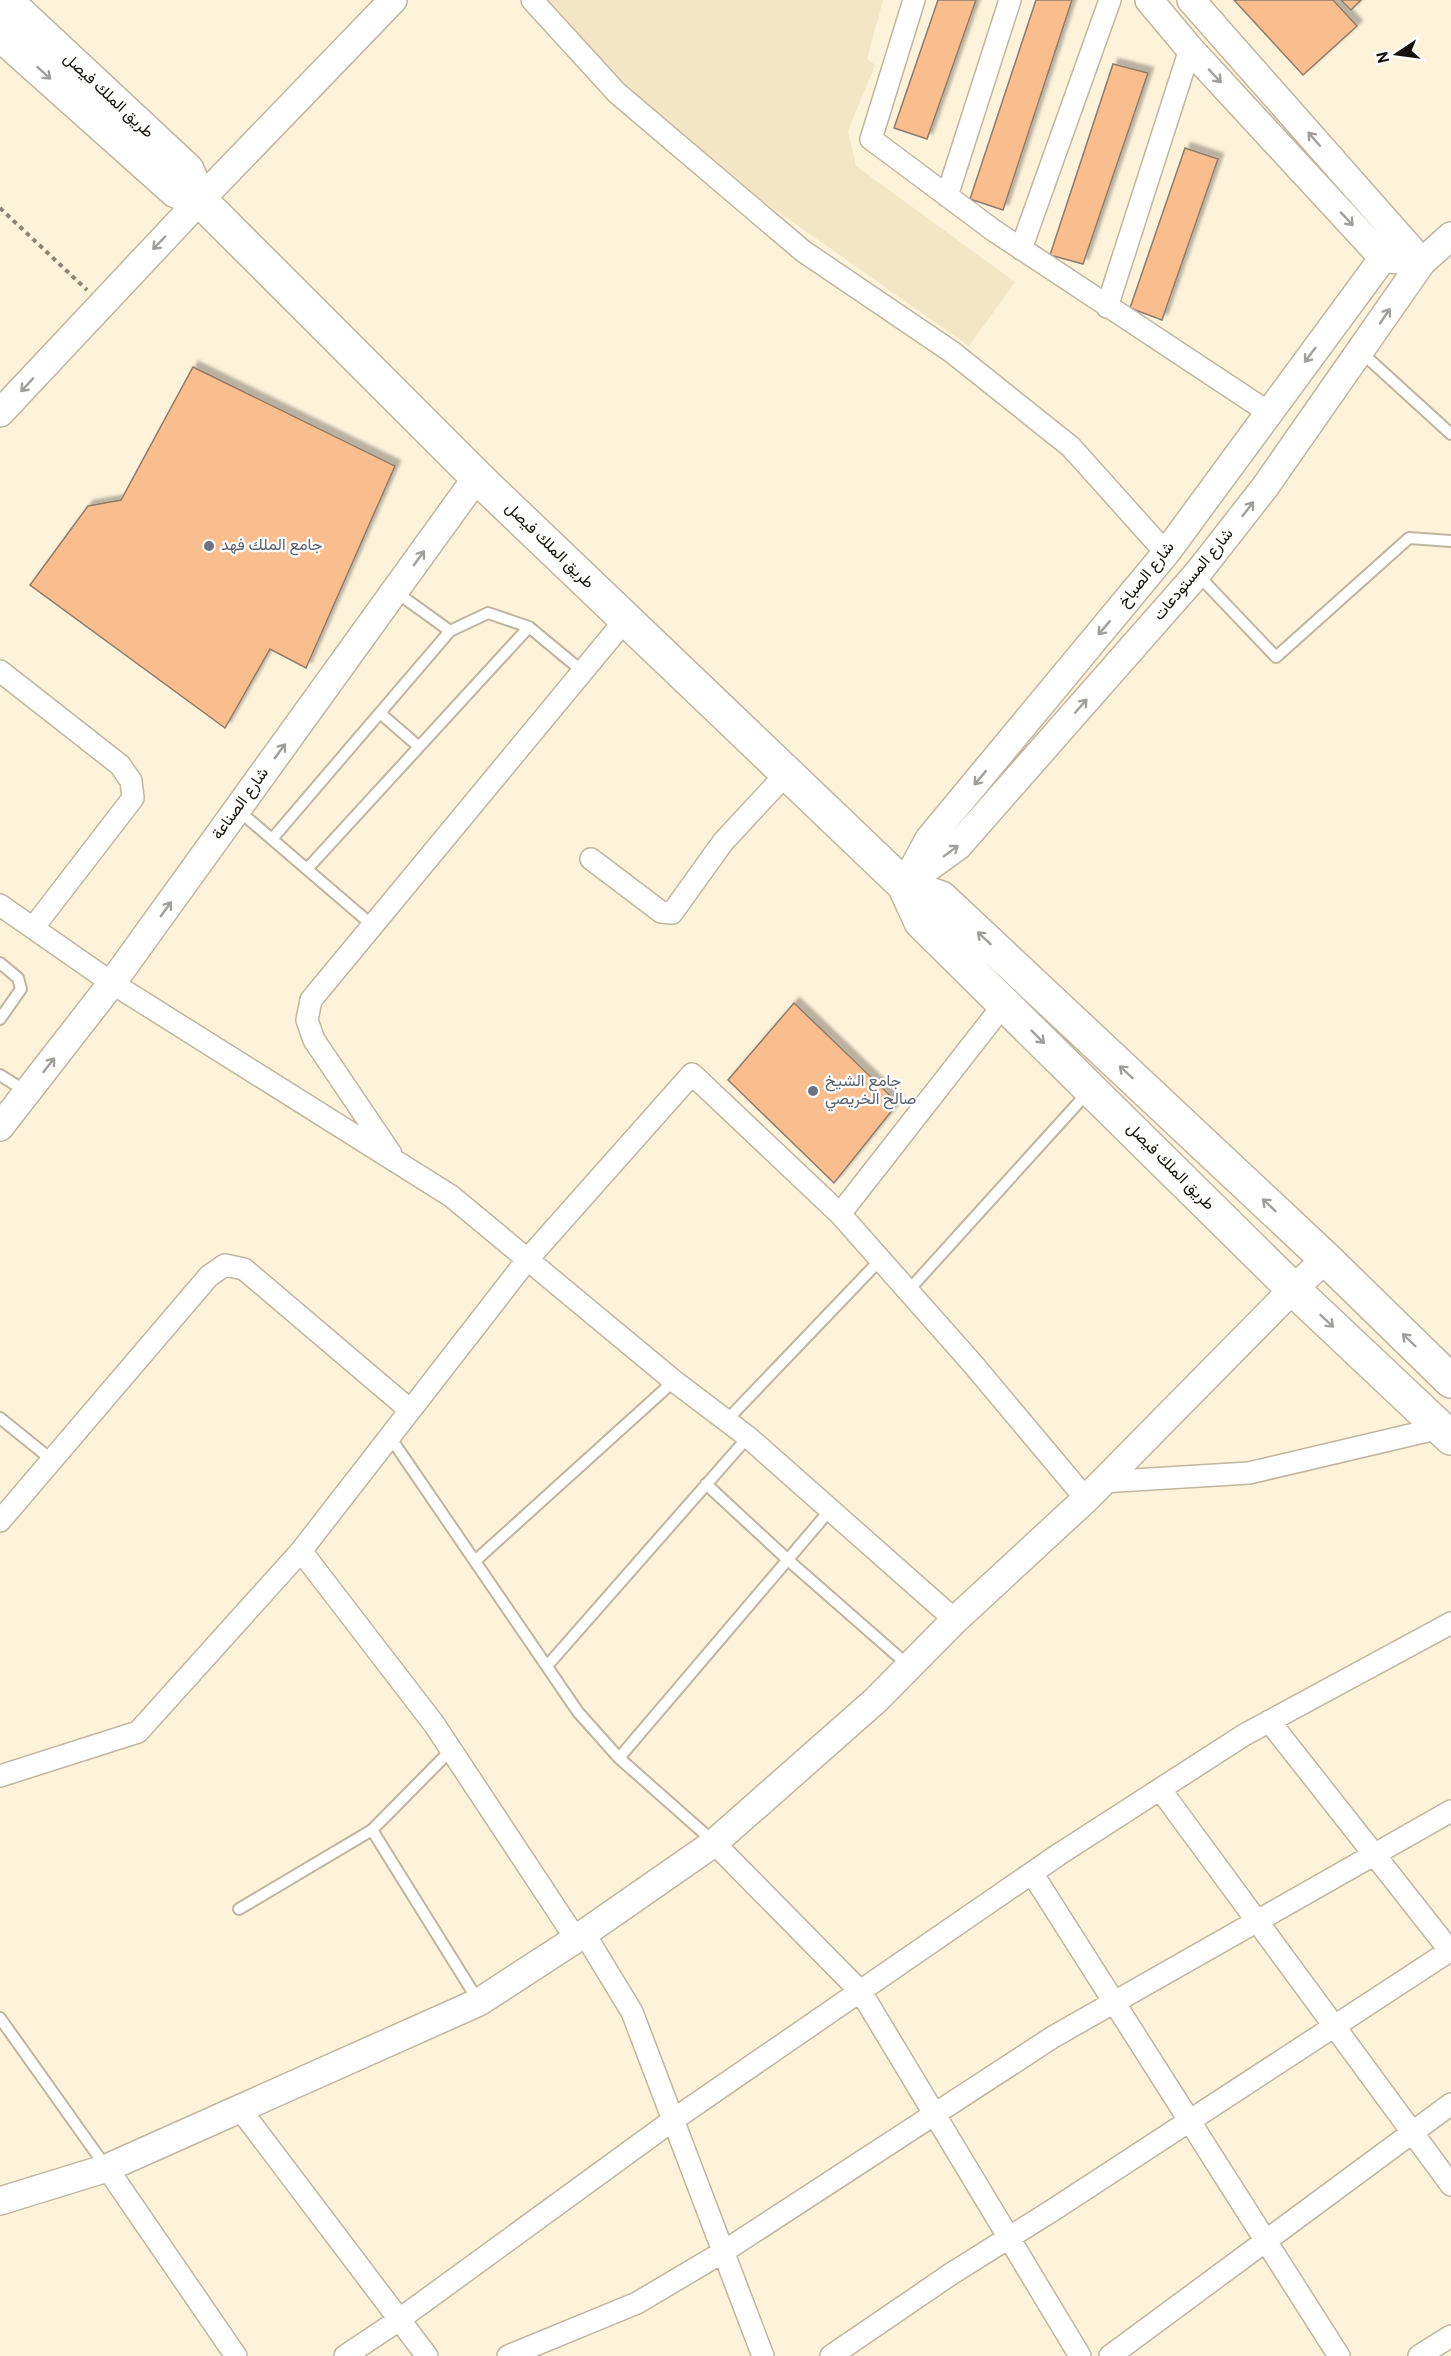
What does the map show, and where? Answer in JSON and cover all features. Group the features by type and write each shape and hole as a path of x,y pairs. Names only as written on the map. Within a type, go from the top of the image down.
{"main road":[{"name":"طريق الملك فيصل","path":"5,0 187,170 200,200 477,477 904,885 921,922 1293,1288 1445,1433"},
{"name":"طريق الملك فيصل","path":"0,34 176,191 200,200"},
{"name":"طريق الملك فيصل","path":"904,885 941,898 1326,1260 1451,1381"}],"street":[{"path":"0,413 200,200 393,0"},
{"path":"532,0 617,93 803,251 952,352 1071,447 1166,553"},
{"path":"914,0 872,139 1021,249 1268,412"},
{"path":"947,196 1010,0"},
{"path":"1021,249 1110,0"},
{"path":"1149,0 1190,49 1383,258 1422,262"},
{"path":"1191,0 1422,262"},
{"path":"1107,307 1190,49"},
{"name":"شارع المستودعات","path":"904,885 958,846 1197,574 1265,487 1422,262 1451,236"},
{"name":"شارع الصباخ","path":"904,885 929,839 1166,553 1383,258"},
{"name":"شارع الصناعة","path":"3,1118 27,1092 112,983 477,477"},
{"path":"394,1159 314,1040 307,1020 311,1000 626,619"},
{"path":"0,671 120,765 131,781 132,798 33,928"},
{"path":"591,859 661,912 672,913 723,842 787,773"},
{"path":"0,905 112,983 451,1196 674,1381 748,1437 955,1620"},
{"path":"840,1214 1004,1004"},
{"path":"0,1776 138,1732 301,1551 527,1260 692,1074 840,1214 972,1363 1094,1491"},
{"path":"2,2197 106,2168 479,2002 580,1936 714,1843 876,1700 955,1620 1094,1491 1293,1288 1326,1260"},
{"path":"0,1521 209,1276 225,1266 244,1269 410,1410"},
{"path":"1094,1491 1249,1473 1445,1433"},
{"path":"301,1551 451,1750 632,2012 763,2356"},
{"path":"345,2356 400,2319 673,2120 1032,1873 1269,1721 1451,1623"},
{"path":"831,2356 1008,2238 1450,1951 1269,1721"},
{"path":"1160,1789 1451,2185"},
{"path":"508,2356 637,2303 723,2252 1053,2037 1451,1811"},
{"path":"714,1843 861,1992 1080,2356"},
{"path":"1032,1873 1339,2356"},
{"path":"1110,2356 1451,2104"},
{"path":"240,2109 427,2356"},
{"path":"106,2168 236,2356"},
{"path":"1419,2356 1451,2336"}],"lane":[{"path":"1360,352 1451,434"},
{"path":"1197,574 1276,657 1409,538 1451,541"},
{"path":"395,591 450,631"},
{"path":"272,839 450,631 488,613 529,627 582,671"},
{"path":"307,869 529,627"},
{"path":"380,713 418,746"},
{"path":"237,810 372,925"},
{"path":"0,963 18,978 21,989 0,1018"},
{"path":"0,1075 27,1092"},
{"path":"908,1291 1091,1089"},
{"path":"726,1421 880,1260"},
{"path":"475,1561 674,1381"},
{"path":"0,1418 52,1460"},
{"path":"390,1437 578,1712 619,1758 714,1843"},
{"path":"547,1666 748,1437"},
{"path":"706,1484 788,1560 910,1666"},
{"path":"619,1758 830,1510"},
{"path":"239,1909 372,1830 451,1750"},
{"path":"372,1830 479,2002"},
{"path":"0,2019 106,2168"}],"path":[{"path":"0,208 102,304"}],"shaded area":[{"path":"540,0 883,0 867,59 875,65 848,131 856,166 1015,282 969,346 757,197 598,64"}],"building":[{"path":"938,0 976,0 927,139 894,128"},
{"path":"1036,0 1072,0 1003,210 970,199"},
{"path":"1234,0 1333,0 1357,26 1303,75"},
{"path":"1341,0 1361,0 1351,10"},
{"path":"1113,64 1148,73 1083,264 1050,255"},
{"path":"1185,148 1218,159 1162,320 1130,308"},
{"name":"جامع الملك فهد","path":"193,367 395,466 306,668 270,649 225,728 30,585 88,506 121,500"},
{"name":"جامع الشيخ صالح الخريصي","path":"794,1003 898,1103 834,1183 728,1080"}],"place":[{"name":"جامع الملك فهد","path":"209,546"},
{"name":"جامع الشيخ صالح الخريصي","path":"813,1091"}]}
